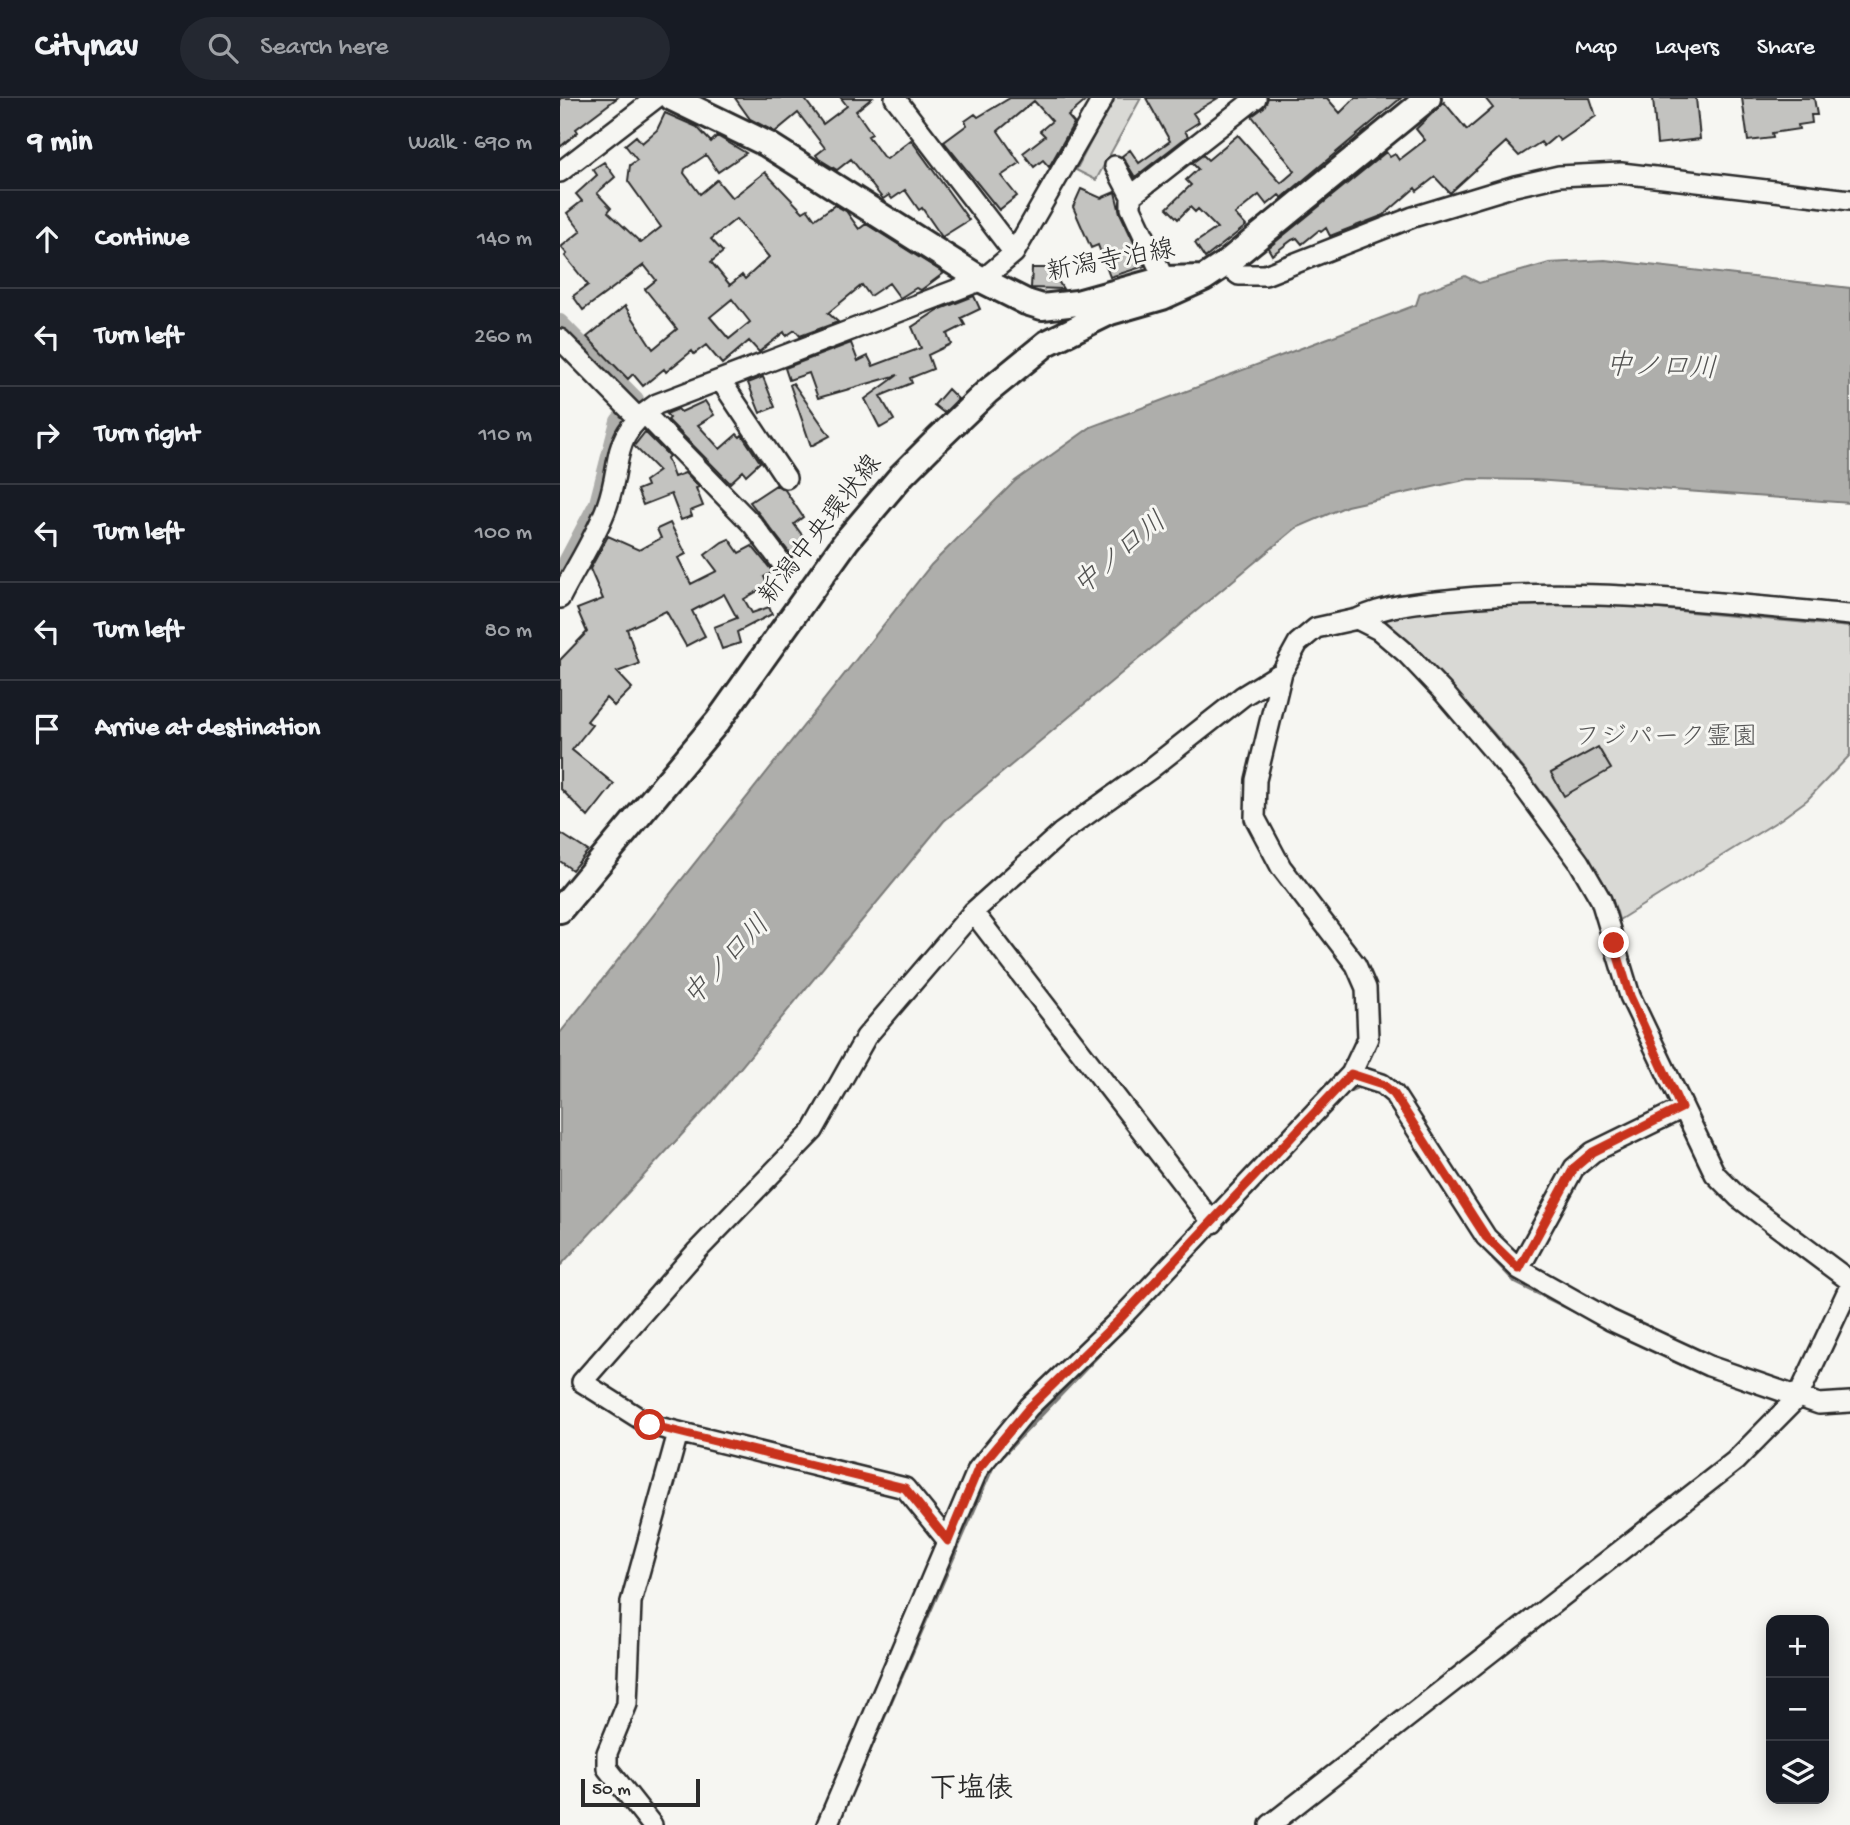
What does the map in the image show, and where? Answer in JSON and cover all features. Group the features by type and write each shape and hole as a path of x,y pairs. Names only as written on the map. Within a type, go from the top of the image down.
{"main road":[{"name":"新潟寺泊線","path":"671,98 767,144 982,280 1042,307 1077,303 1164,279 1204,278 1225,264 1428,98"},
{"name":"新潟中央環状線","path":"560,910 718,721 847,540 902,475 987,392 1047,343 1110,312 1162,297 1204,278"}],"street":[{"path":"560,172 656,98"},
{"path":"895,98 1014,253"},
{"path":"563,584 607,506 621,440 641,415 657,404 982,280 1014,253 1103,98"},
{"path":"1131,202 1256,98"},
{"path":"1115,166 1164,279"},
{"path":"1225,264 1239,275 1265,275 1413,218 1559,176 1620,173 1850,200"},
{"path":"560,339 753,525 785,566"},
{"path":"721,381 786,478"},
{"path":"827,1825 978,1469 1029,1408 1213,1223 1351,1074 1368,1038 1366,988 1356,965 1281,867 1255,818 1256,780 1282,672 1298,643 1315,628 1357,619 1373,612 1411,603 1502,594 1635,597 1850,615"},
{"path":"1270,1825 1735,1461 1798,1398 1850,1284 1739,1198 1715,1174 1681,1108 1630,996 1601,900 1579,862 1520,782 1444,693 1406,653 1379,630 1357,619"},
{"path":"948,1541 905,1488 650,1425 582,1382 697,1251 813,1131 866,1037 972,912 1060,833 1149,770 1243,696 1282,672"},
{"path":"972,912 1213,1223"},
{"path":"1351,1074 1382,1084 1394,1094 1486,1237 1519,1269 1556,1292 1656,1343 1709,1366 1788,1391 1798,1398 1819,1404 1850,1402"},
{"path":"1519,1269 1574,1168 1593,1152 1681,1108"},
{"path":"652,1825 607,1768 607,1754 627,1703 631,1602 678,1433"}],"green space":[{"path":"1114,98 1141,98 1096,180 1076,170"},
{"name":"フジパーク霊園","path":"1517,600 1585,602 1850,627 1850,755 1807,800 1781,819 1619,920 1609,892 1599,875 1513,756 1462,698 1377,618 1421,608"}],"water":[{"name":"中ノ口川","path":"1605,260 1850,288 1850,503 1535,480 1469,479 1347,506 1296,528 944,821 713,1101 560,1266 560,1033 931,565 1015,481 1091,427 1416,305 1420,293 1465,276 1479,283 1549,263"}],"building":[{"path":"560,98 617,98 576,129 578,132 560,147"},
{"path":"735,98 804,98 823,124 847,106 841,98 872,98 856,111 872,134 868,136 884,158 887,159 911,140 969,220 942,237 922,208 919,210 905,190 892,199 889,195 883,199 851,159 837,170 819,159 816,155 825,148 798,113 775,132 750,119"},
{"path":"1010,98 1089,98 1068,116 1074,123 1049,167 1043,160 1034,167 1023,153 1045,136 1040,131 1052,121 1034,101 998,131 1020,163 1001,176 1017,196 999,210 944,142 967,125 965,121 975,114 978,117"},
{"path":"1146,98 1218,98 1193,113 1199,122 1185,131 1188,136 1135,177 1122,156 1130,150 1139,163 1170,141"},
{"path":"1268,98 1327,98 1340,113 1355,98 1401,98 1282,198 1279,195 1267,205 1259,195 1235,214 1246,226 1205,258 1195,243 1217,228 1198,209 1195,212 1190,207 1178,219 1167,208 1191,185 1186,180 1198,169 1192,163 1203,155 1208,160 1238,135 1281,183 1295,171 1252,116 1264,107"},
{"path":"1485,98 1590,98 1596,116 1560,141 1556,136 1544,146 1541,142 1519,156 1506,142 1450,193 1435,177 1417,191 1415,188 1384,215 1330,236 1326,228 1321,232 1319,230 1302,244 1297,238 1272,255 1268,248 1386,152 1390,157 1395,154 1399,160 1425,140 1416,129 1444,102 1467,130 1493,108"},
{"path":"1653,98 1696,98 1700,139 1657,144"},
{"path":"1742,98 1814,98 1817,115 1811,115 1812,123 1798,125 1799,129 1772,133 1773,138 1748,141"},
{"path":"665,113 697,127 711,142 717,136 746,153 718,172 706,155 685,169 684,173 700,194 717,180 732,198 765,172 803,212 808,209 815,219 835,205 846,211 859,229 866,224 944,273 921,290 916,288 900,298 889,283 870,296 862,285 828,313 838,322 800,336 795,330 786,336 784,332 759,352 749,341 722,364 706,345 694,354 692,351 666,372 664,369 643,386 633,374 628,379 587,337 625,306 653,349 677,329 645,289 656,280 644,265 583,310 573,296 588,285 561,247 581,231 567,213 582,201 576,194 597,175 593,169 604,162 615,177 597,193 611,208 608,212 641,243 661,227 628,181 630,165 637,160 625,145 636,136 642,143 657,130","holes":["736,219 769,257 745,279 742,275 730,285 711,262 723,252 711,239","732,299 750,322 729,339 710,317"]},
{"path":"1081,189 1101,198 1115,192 1120,213 1145,266 1110,277 1098,245 1091,248 1073,207"},
{"path":"1032,268 1050,268 1051,276 1055,276 1063,289 1031,288"},
{"path":"974,296 980,309 961,318 965,325 947,334 951,344 928,355 933,369 910,378 912,383 880,396 894,420 880,428 865,399 898,375 818,398 809,373 789,380 785,368 851,343 858,361 868,356 873,366 921,348 912,327 938,310"},
{"path":"763,377 775,407 760,413 748,383"},
{"path":"793,383 830,436 811,446 790,385"},
{"path":"948,389 958,399 944,413 934,405"},
{"path":"705,401 714,415 698,425 720,449 737,434 740,437 742,435 760,462 746,475 743,471 730,483 668,420 670,418 666,414 678,409 681,412"},
{"path":"645,432 669,456 667,458 674,477 685,473 699,487 696,488 703,506 690,511 692,516 681,520 671,494 643,505 637,490 647,486 645,481 659,471 634,446"},
{"path":"776,485 785,490 803,517 794,524 808,543 792,556 750,502"},
{"path":"670,523 686,554 678,558 691,584 717,571 705,555 722,542 729,539 739,553 752,546 773,572 764,577 768,585 744,599 752,613 769,607 772,614 737,632 740,643 722,649 714,627 737,618 724,594 692,611 705,636 686,646 666,611 627,629 639,664 617,672 632,688 614,706 606,698 587,721 592,725 572,750 614,784 588,817 560,788 560,660 587,632 577,609 603,599 590,569 608,536 639,550 661,538 657,529"},
{"path":"1598,747 1611,769 1564,796 1551,773"},
{"path":"560,833 588,851 572,870 560,861"}],"waterway":[{"path":"560,322 636,399 618,421 597,503 560,573"},
{"path":"1172,1277 1348,1091 1362,1085"},
{"path":"1479,1243 1516,1282 1686,1366"},
{"path":"854,1786 993,1465 1120,1332"}],"district":[{"name":"下塩俵","path":"971,1790"}],"route":[{"path":"650,1425 905,1488 948,1541 978,1469 1029,1408 1213,1223 1351,1074 1382,1084 1394,1094 1486,1237 1519,1269 1574,1168 1593,1152 1681,1108 1630,996 1614,943"}]}
